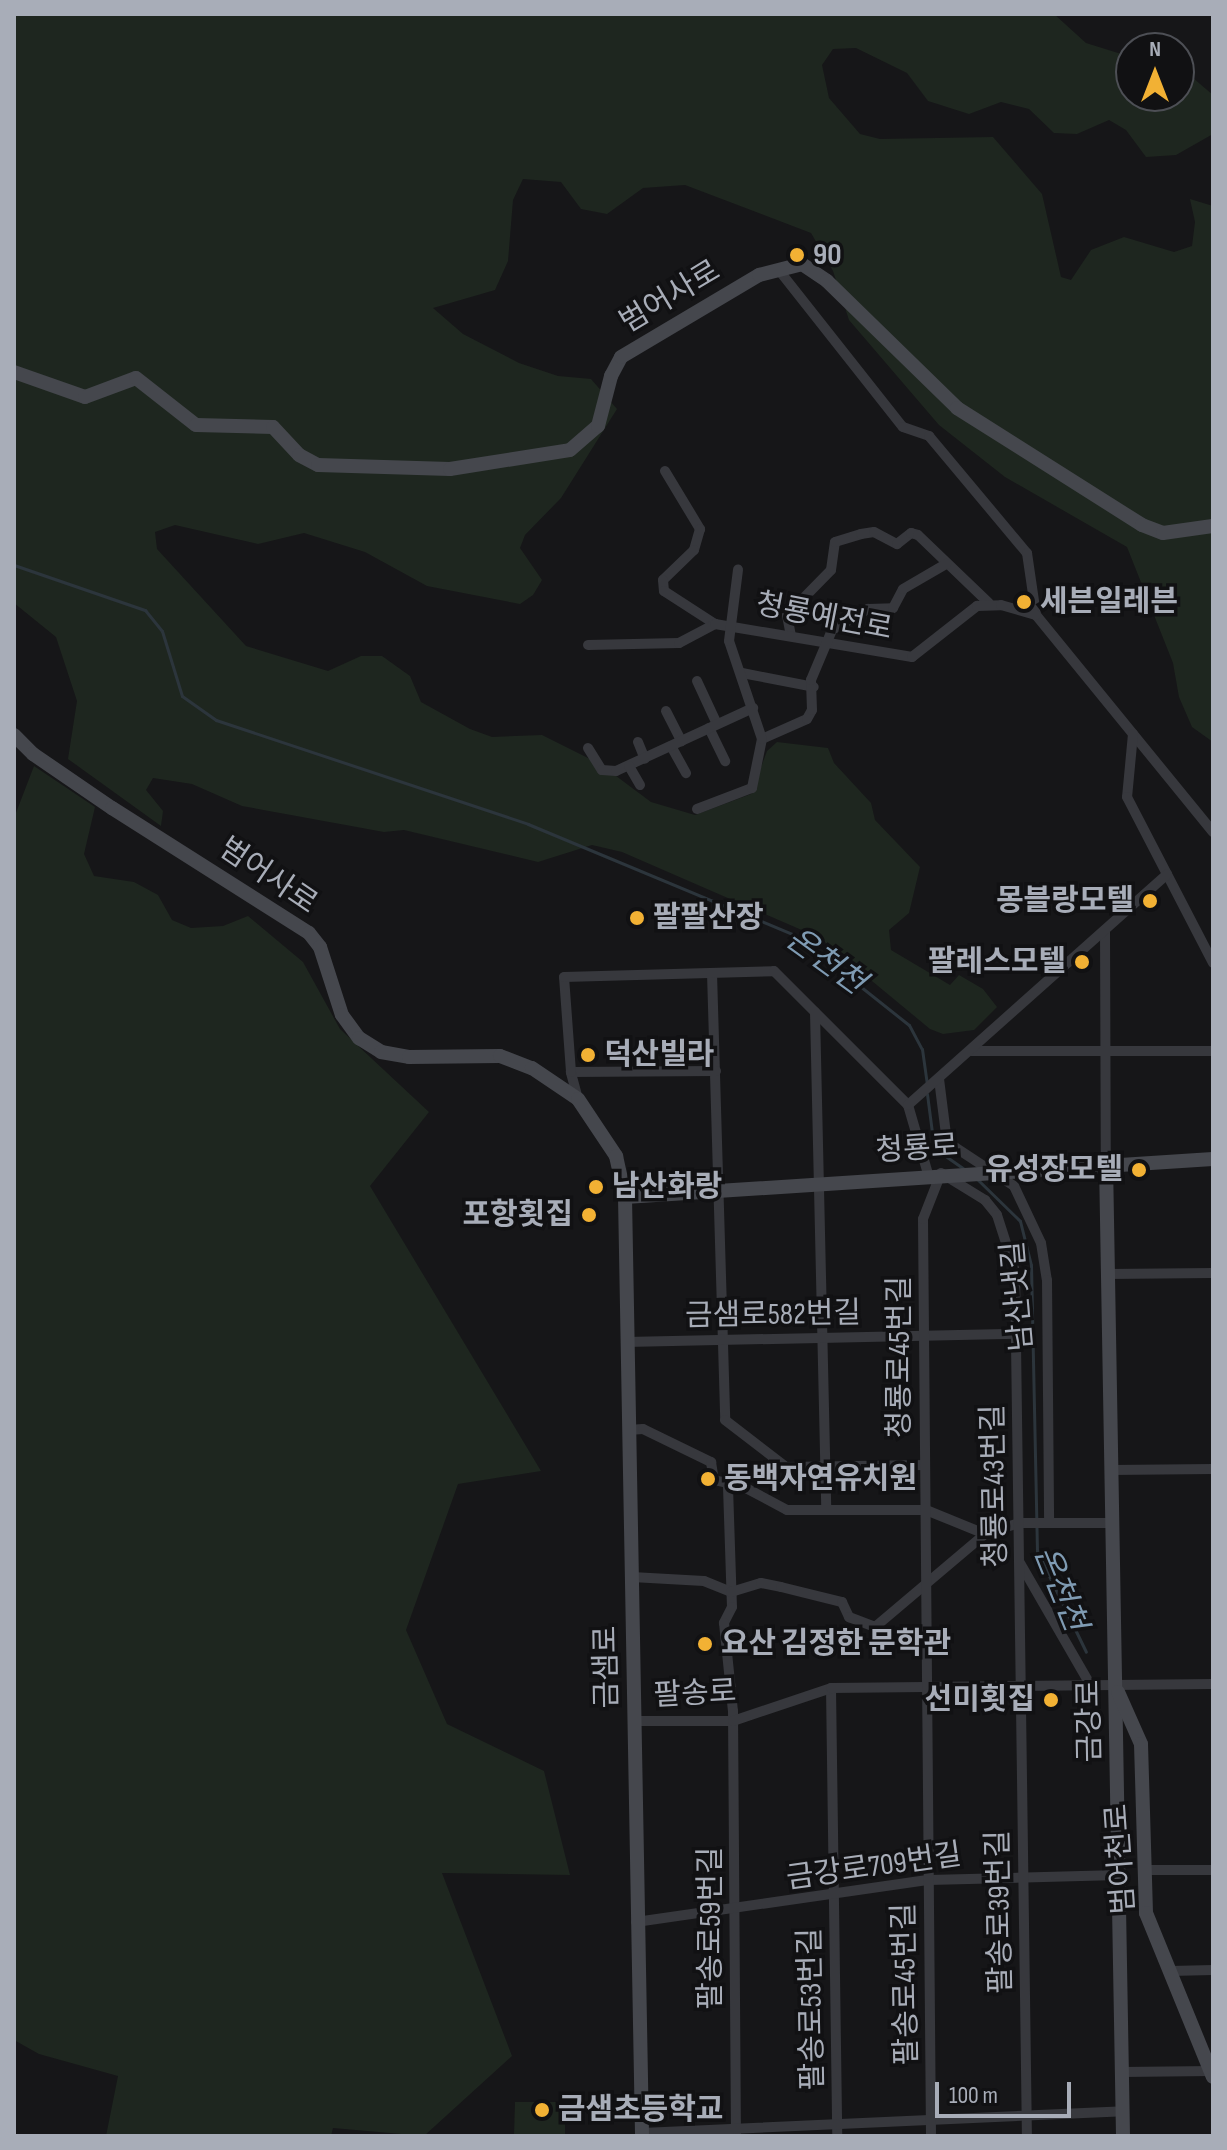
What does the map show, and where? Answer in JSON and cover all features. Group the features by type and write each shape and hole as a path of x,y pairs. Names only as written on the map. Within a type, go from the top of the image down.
{"street":[{"path":"776,268 792,263 811,269 957,408 1142,525 1163,533 1213,526"},
{"name":"범어사로","path":"14,372 85,397 136,378 196,425 273,427 299,455 318,465 450,469 570,450 598,426 611,376 621,357 776,268"},
{"path":"776,268 790,278 806,307 903,427 929,436 1027,553 1036,615 1213,832"},
{"path":"665,471 700,529 694,550 663,580 664,591 715,624"},
{"path":"791,636 787,615 831,570 835,542 874,532 897,544 911,533 989,603 1036,615"},
{"path":"762,739 794,729 807,719 814,687 811,680 832,630 868,609 893,608 903,589 946,564"},
{"path":"697,809 752,788 762,739 729,641 728,625 738,570"},
{"name":"청룡예전로","path":"588,645 679,643 715,624 912,657 977,606 989,603"},
{"path":"742,673 814,687"},
{"path":"697,681 725,761"},
{"path":"588,748 602,770 629,766 753,708"},
{"path":"666,711 686,773"},
{"path":"1133,734 1127,797 1198,926 1213,963"},
{"name":"범어사로","path":"14,735 112,808 309,933 320,947 342,1015 367,1043 409,1057 500,1056 532,1068 578,1099 616,1156 625,1197"},
{"path":"638,742 645,759"},
{"path":"629,766 640,785"},
{"path":"908,1105 1167,874"},
{"path":"1105,930 1106,1162"},
{"path":"578,1099 571,1072 564,977 774,971 908,1105 935,1174"},
{"path":"712,973 721,1189 725,1420 786,1467 925,1465"},
{"path":"815,1012 826,1509"},
{"path":"970,1051 1213,1051"},
{"path":"571,1072 716,1071"},
{"name":"남산냇길","path":"939,1079 947,1142 1014,1186 1041,1243 1047,1280 1047,1522"},
{"name":"청룡로","path":"625,1197 1106,1162 1213,1159"},
{"name":"금강로","path":"1106,1162 1123,2136"},
{"name":"청룡로43번길","path":"935,1174 985,1200 1006,1231 1015,1271 1022,1523 1021,1687"},
{"name":"청룡로45번길","path":"926,1688 923,1219 935,1174"},
{"name":"금샘로","path":"625,1197 642,2134"},
{"path":"1108,1274 1213,1273"},
{"name":"금샘로582번길","path":"626,1342 1017,1334"},
{"path":"628,1430 643,1429 711,1462 714,1480 728,1487 744,1487 787,1510 926,1510 985,1534"},
{"path":"1111,1470 1213,1469"},
{"name":"팔송로59번길","path":"728,1487 732,1607 724,1623 733,1721 736,2133"},
{"path":"632,1577 704,1581 731,1592 761,1583 781,1587 842,1602 849,1617 875,1627 924,1589 985,1534 1022,1523 1112,1523"},
{"path":"1020,1562 1091,1686"},
{"name":"팔송로","path":"634,1721 733,1721 831,1688 1213,1684"},
{"name":"범어천로","path":"1115,1686 1141,1744 1146,1913 1212,2073 1122,2072"},
{"name":"팔송로39번길","path":"1021,1687 1027,2136"},
{"name":"팔송로53번길","path":"831,1688 837,2131"},
{"name":"팔송로45번길","path":"926,1688 931,2136"},
{"path":"1145,1870 1213,1870"},
{"name":"금강로709번길","path":"636,1922 736,1911 929,1880 1023,1874 1119,1875"},
{"path":"1170,1971 1213,1970"},
{"path":"642,2134 837,2131 931,2122 1123,2111"}],"shaded area":[{"path":"14,14 1054,14 1086,43 1115,52 1115,112 1195,112 1195,80 1213,95 1213,134 1176,155 1146,157 1126,130 1109,120 1077,134 1054,133 1029,109 1001,102 969,114 928,101 907,73 856,48 833,49 822,65 829,98 860,134 880,139 993,137 1042,194 1061,277 1071,280 1091,250 1124,237 1174,252 1192,246 1195,222 1190,199 1213,206 1213,742 1192,727 1179,697 1173,663 1127,547 1005,477 939,425 849,320 833,271 811,233 685,185 643,188 607,214 581,209 561,182 523,179 513,200 508,261 495,290 433,308 463,334 519,363 558,376 591,379 617,409 561,498 525,535 520,548 542,580 533,595 520,604 427,586 365,552 304,533 258,544 175,525 155,532 157,549 246,646 328,671 361,656 382,656 410,676 421,702 470,729 492,737 542,735 600,764 651,802 695,815 751,794 767,751 777,742 828,748 834,763 871,803 875,820 920,867 909,913 889,930 891,950 950,985 959,975 983,989 997,1007 974,1030 943,1034 930,1029 820,938 622,852 592,845 538,862 404,830 384,832 242,806 192,784 153,778 146,790 163,811 161,826 68,759 77,701 56,637 14,603"},
{"path":"34,766 95,807 84,854 94,876 134,882 158,895 172,920 191,928 223,926 248,916 303,962 340,1029 429,1112 370,1186 541,1471 458,1484 406,1630 447,1724 544,1771 570,1875 442,1873 512,2056 424,2136 333,2128 331,2136 106,2136 118,2076 39,2054 14,2040 14,818"},
{"path":"515,2102 565,2102 565,2136 514,2136"}],"waterway":[{"name":"온천천","path":"14,565 145,610 162,631 182,696 216,720 528,824 797,936 909,1025 922,1049 927,1086"},
{"name":"온천천","path":"927,1094 934,1148 965,1170"},
{"name":"온천천","path":"977,1179 1020,1221 1031,1265 1037,1551 1086,1652"}],"place":[{"name":"90","path":"797,255"},
{"name":"세븐일레븐","path":"1024,602"},
{"name":"몽블랑모텔","path":"1150,901"},
{"name":"팔팔산장","path":"637,918"},
{"name":"팔레스모텔","path":"1082,962"},
{"name":"덕산빌라","path":"588,1055"},
{"name":"유성장모텔","path":"1139,1170"},
{"name":"남산화랑","path":"596,1187"},
{"name":"포항횟집","path":"589,1215"},
{"name":"동백자연유치원","path":"708,1479"},
{"name":"요산 김정한 문학관","path":"705,1644"},
{"name":"선미횟집","path":"1051,1700"},
{"name":"금샘초등학교","path":"542,2110"}]}
